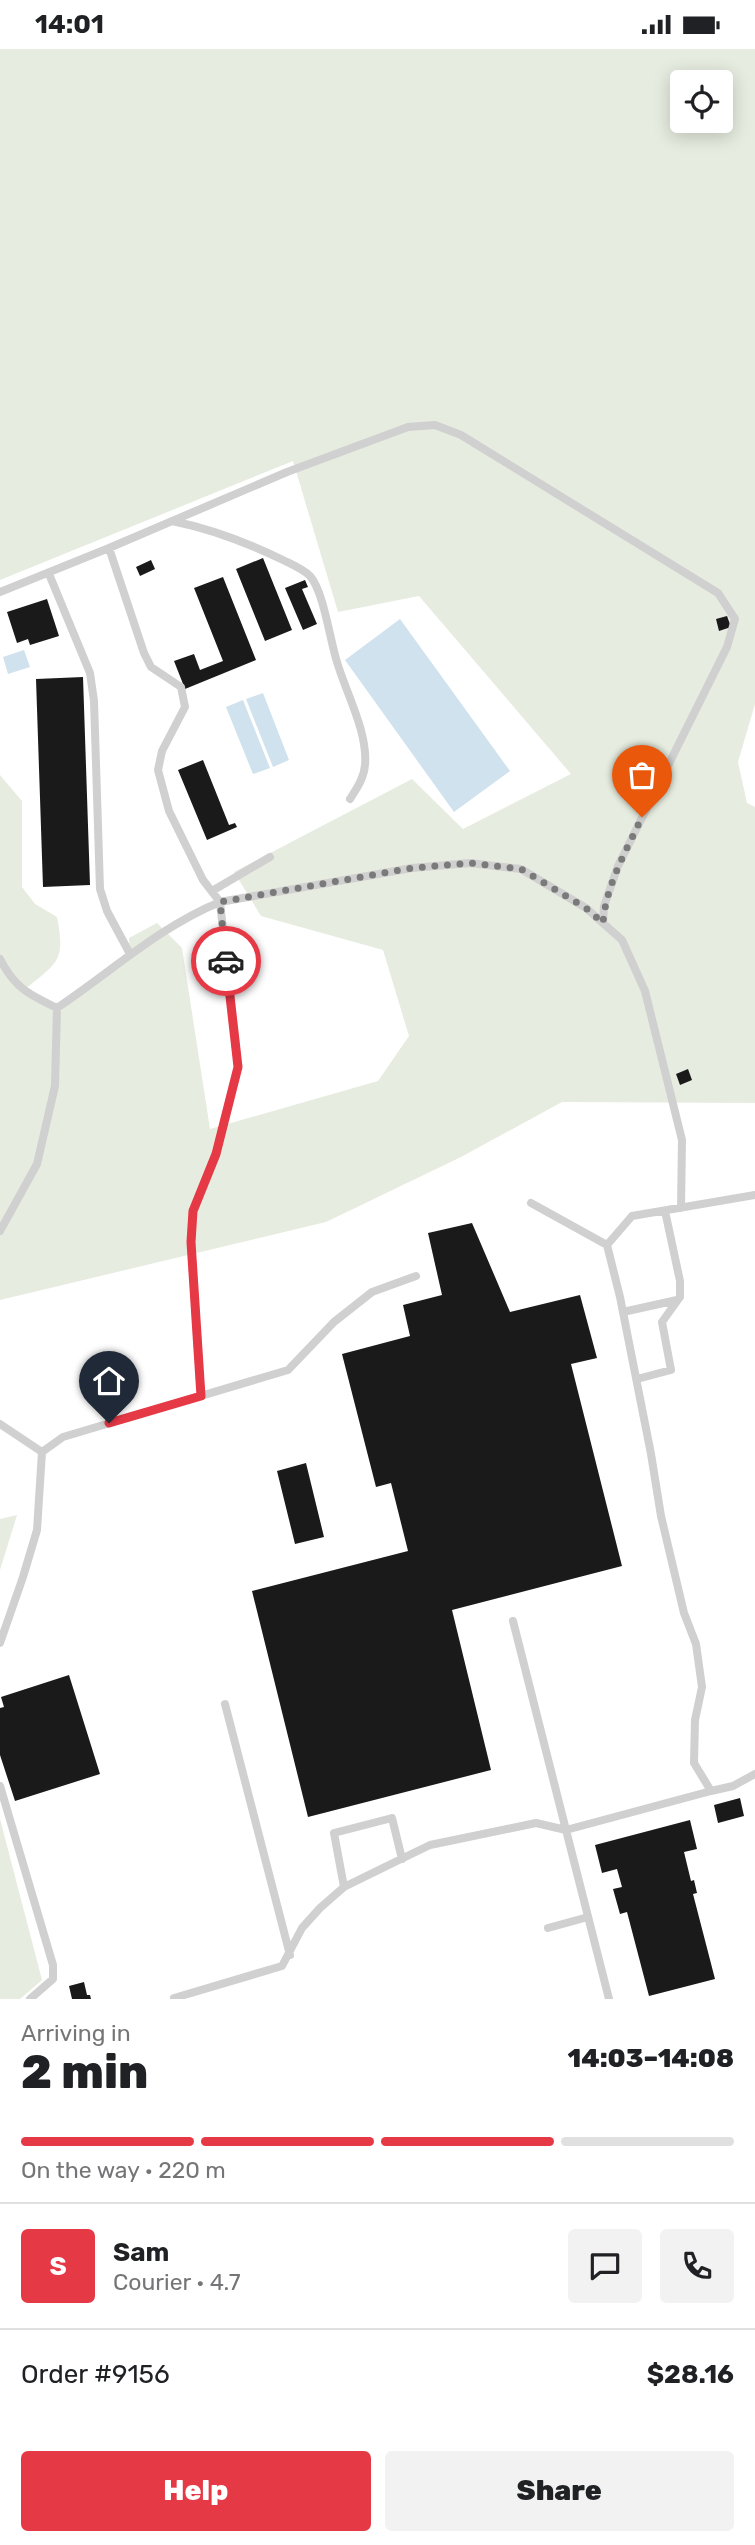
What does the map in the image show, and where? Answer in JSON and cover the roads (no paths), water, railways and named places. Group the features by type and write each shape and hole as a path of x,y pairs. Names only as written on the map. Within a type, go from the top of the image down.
{"lane":[{"path":"0,592 49,574 287,472 396,432 435,425 461,435 718,593 735,618 727,647 618,866 604,906 603,923"},
{"path":"172,521 213,530 254,546 309,575 317,587 361,735 365,764 360,783 350,799"},
{"path":"109,548 151,667 181,687 185,707 162,751 158,770 169,811 203,880 220,902 238,1067 216,1154 193,1211 191,1242 201,1396"},
{"path":"49,574 90,673 94,701 100,889 107,911 130,954"},
{"path":"212,891 270,857"},
{"path":"57,1008 130,954 200,910 220,902 412,868 471,863 521,869 586,908 622,940 645,991 682,1140 681,1208"},
{"path":"0,959 10,979 32,996 57,1008"},
{"path":"0,1231 37,1164 55,1086 57,1008"},
{"path":"607,1245 632,1216 755,1195"},
{"path":"531,1203 607,1245 637,1379 661,1516 684,1613 696,1644 702,1687 695,1720 694,1763 711,1791"},
{"path":"637,1379 671,1370 662,1322 680,1297 680,1281 665,1211"},
{"path":"42,1452 63,1437 288,1370 334,1322 372,1292 416,1276"},
{"path":"623,1312 677,1300"},
{"path":"0,1424 42,1452"},
{"path":"0,1643 37,1529 42,1452"},
{"path":"513,1621 609,1999"},
{"path":"225,1704 290,1955"},
{"path":"174,1998 282,1966 302,1928 320,1907 344,1887 430,1845 536,1823 566,1830 733,1786 755,1774"},
{"path":"0,1786 53,1965 53,1979 30,1999"},
{"path":"344,1887 334,1833 393,1818 402,1859"},
{"path":"548,1928 588,1917"}],"water":[{"path":"400,619 510,771 454,812 345,660"},
{"path":"24,650 30,667 8,674 3,657"},
{"path":"263,693 289,760 273,767 246,699"},
{"path":"243,700 270,768 253,774 226,707"}]}
